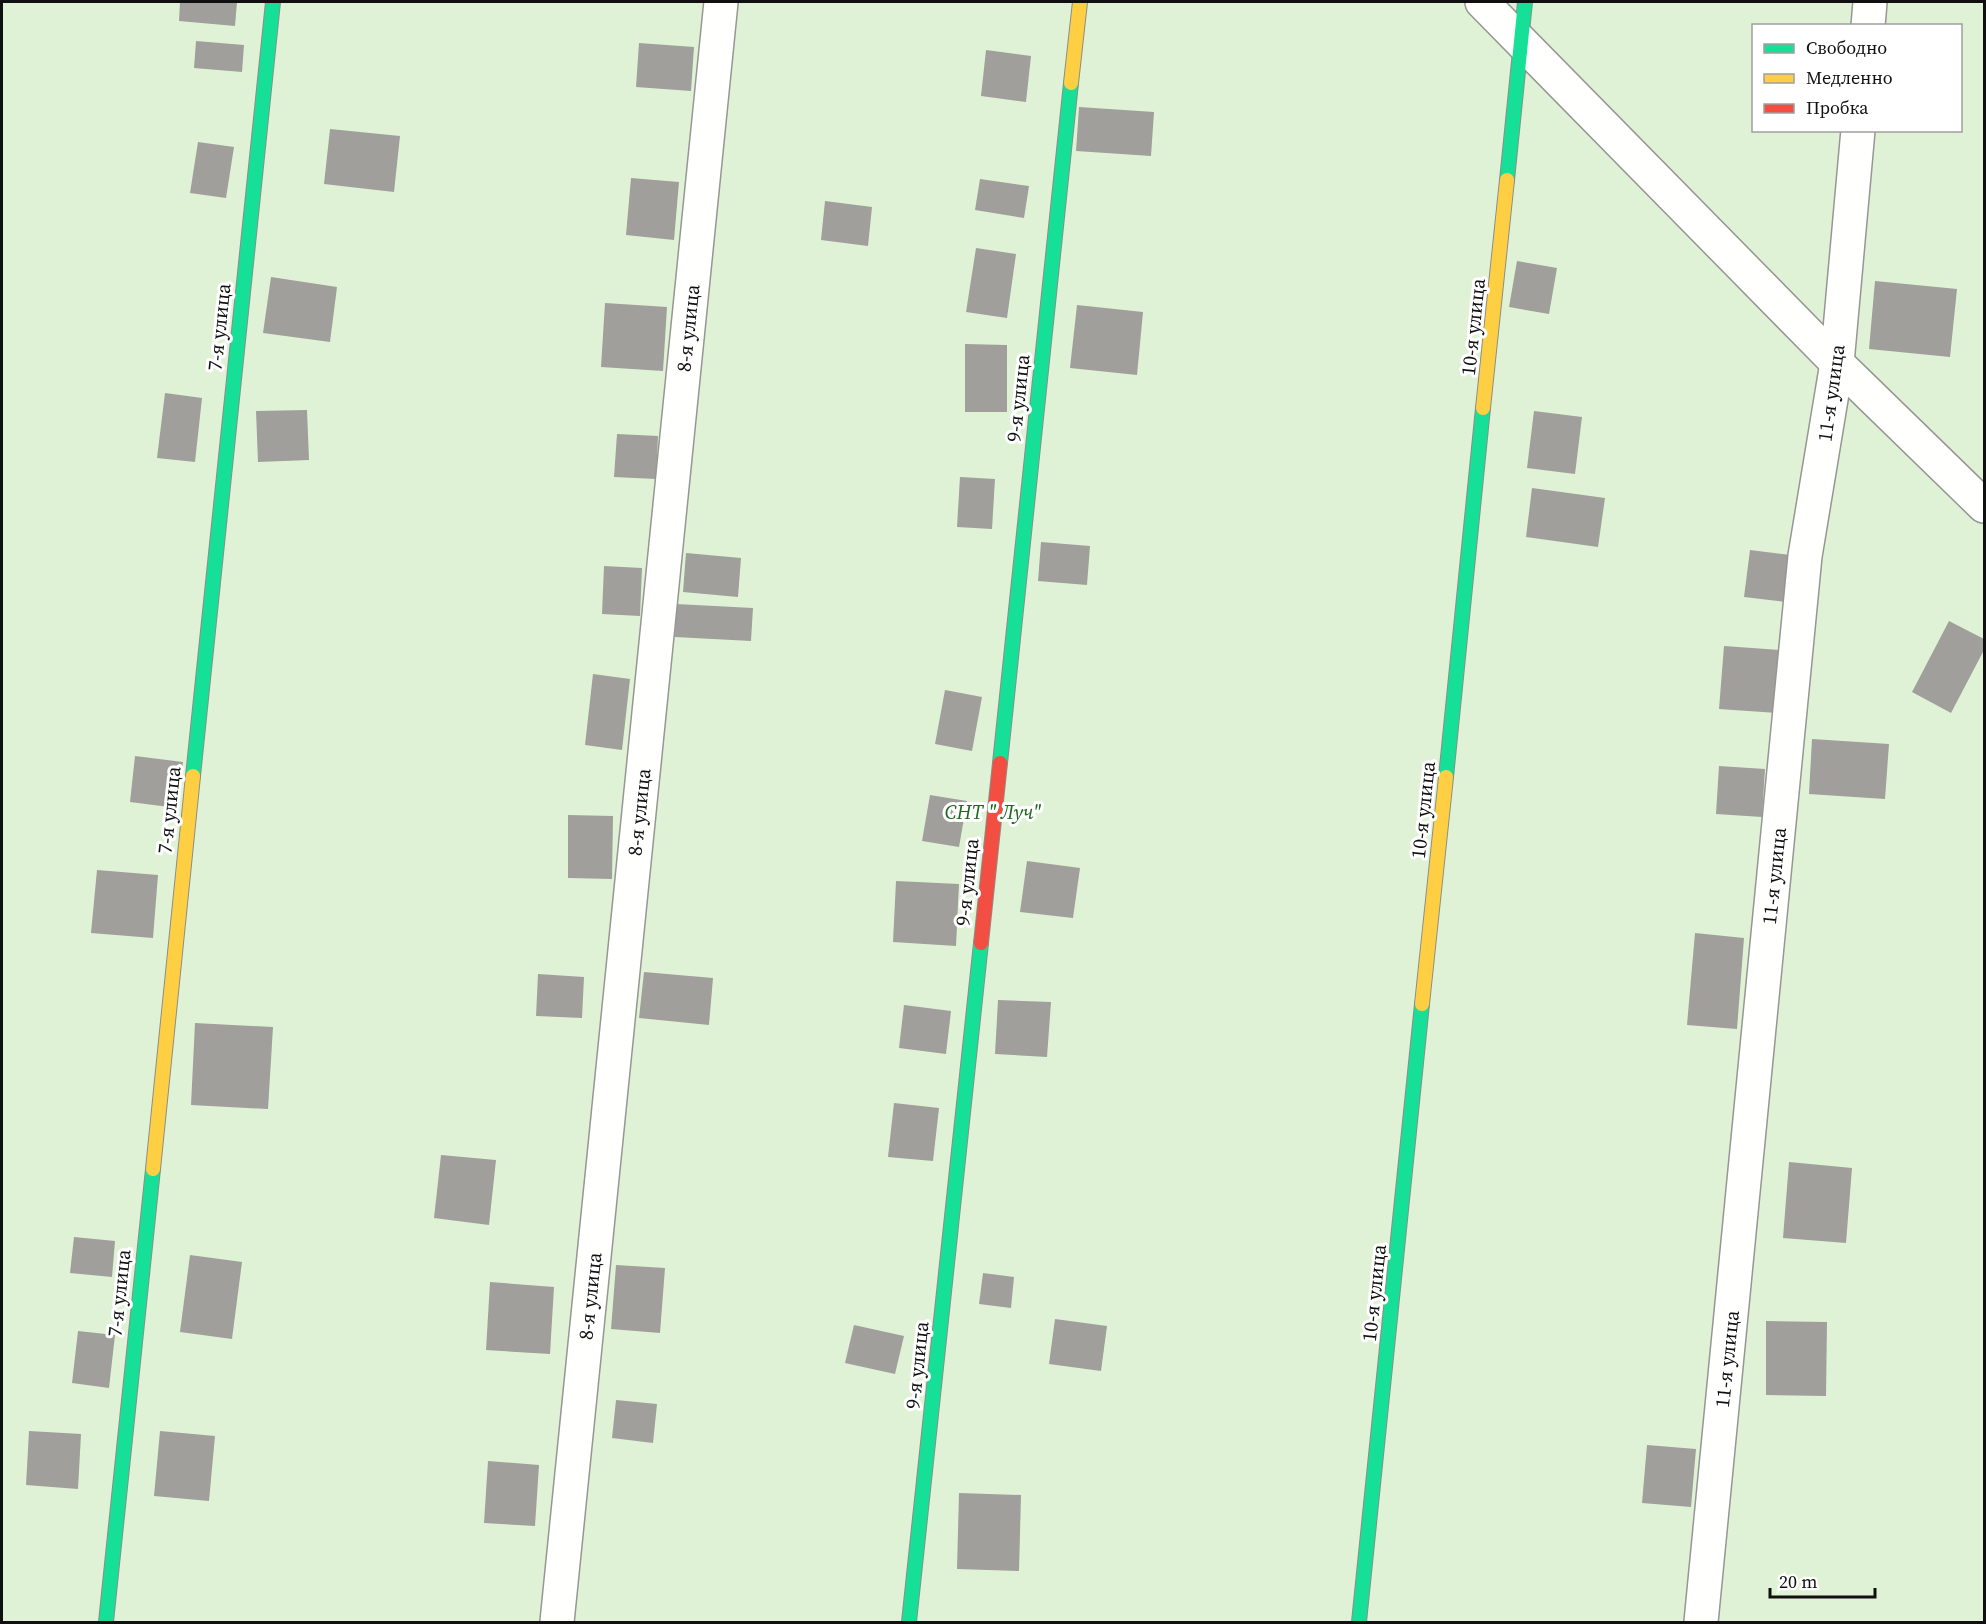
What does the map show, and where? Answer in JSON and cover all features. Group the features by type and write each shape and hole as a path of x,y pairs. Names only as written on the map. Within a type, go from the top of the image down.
{"street":[{"name":"7-я улица","path":"106,1623 273,2"},
{"name":"8-я улица","path":"557,1623 721,2"},
{"name":"9-я улица","path":"909,1623 1080,2"},
{"path":"1482,2 1522,40 1837,363 1984,506"},
{"name":"10-я улица","path":"1359,1623 1525,2"},
{"path":"1868,24 1870,2"},
{"name":"11-я улица","path":"1701,1623 1805,556 1837,363 1858,132"}],"green space":[{"name":"СНТ \" Луч\"","path":"2,2 1984,2 1984,1622 2,1622"}],"building":[{"path":"180,2 237,2 235,26 179,21"},
{"path":"196,41 244,45 242,72 194,68"},
{"path":"639,43 694,47 691,91 636,87"},
{"path":"986,50 1031,56 1026,102 981,96"},
{"path":"1079,107 1154,112 1151,156 1076,151"},
{"path":"330,129 400,136 394,192 324,184"},
{"path":"198,142 234,147 226,198 190,193"},
{"path":"631,178 679,182 674,240 626,235"},
{"path":"980,179 1029,186 1024,218 975,210"},
{"path":"825,201 872,207 868,246 821,240"},
{"path":"976,248 1016,254 1007,318 966,312"},
{"path":"1517,261 1557,268 1549,314 1509,307"},
{"path":"271,277 337,287 330,342 263,333"},
{"path":"1875,281 1957,289 1950,357 1869,349"},
{"path":"605,303 667,307 663,371 601,367"},
{"path":"1077,305 1143,312 1137,375 1070,368"},
{"path":"965,344 1007,345 1007,412 965,412"},
{"path":"165,393 202,398 195,462 157,458"},
{"path":"307,410 309,460 258,462 256,411"},
{"path":"1534,411 1582,417 1575,474 1527,468"},
{"path":"617,434 658,436 656,479 614,477"},
{"path":"960,477 995,479 992,529 957,527"},
{"path":"1532,488 1605,498 1598,547 1526,537"},
{"path":"1041,542 1090,546 1087,585 1038,581"},
{"path":"1750,550 1791,555 1786,602 1744,597"},
{"path":"686,553 741,558 738,597 683,592"},
{"path":"604,566 642,568 640,616 602,614"},
{"path":"676,604 753,608 751,641 675,637"},
{"path":"1949,621 1984,639 1984,650 1951,713 1912,692"},
{"path":"1724,646 1781,650 1777,713 1719,709"},
{"path":"593,674 630,679 622,750 585,745"},
{"path":"945,690 982,697 972,751 935,744"},
{"path":"1812,739 1889,744 1885,799 1809,794"},
{"path":"135,756 183,762 177,808 130,802"},
{"path":"1719,766 1765,769 1762,817 1716,814"},
{"path":"930,795 967,801 959,847 922,841"},
{"path":"568,815 613,816 612,879 568,878"},
{"path":"1027,861 1080,868 1073,918 1020,912"},
{"path":"97,870 158,875 153,938 91,933"},
{"path":"896,881 959,884 956,946 893,942"},
{"path":"1695,933 1744,938 1737,1029 1687,1025"},
{"path":"644,972 713,978 709,1025 639,1018"},
{"path":"538,974 584,977 582,1018 536,1016"},
{"path":"998,1000 1051,1002 1047,1057 995,1054"},
{"path":"904,1005 951,1011 946,1054 899,1048"},
{"path":"195,1023 273,1027 268,1109 191,1105"},
{"path":"894,1103 939,1108 933,1161 888,1157"},
{"path":"441,1155 496,1160 489,1225 434,1218"},
{"path":"1789,1162 1852,1168 1846,1243 1783,1238"},
{"path":"74,1237 115,1241 112,1277 70,1273"},
{"path":"190,1255 242,1262 232,1339 180,1332"},
{"path":"616,1265 665,1268 660,1333 611,1329"},
{"path":"983,1273 1014,1277 1011,1308 979,1304"},
{"path":"490,1282 554,1287 550,1354 486,1350"},
{"path":"1055,1319 1107,1326 1101,1371 1049,1364"},
{"path":"1766,1321 1827,1322 1826,1396 1766,1395"},
{"path":"854,1325 904,1336 895,1374 845,1363"},
{"path":"78,1331 115,1335 109,1388 72,1383"},
{"path":"616,1400 657,1404 653,1443 612,1438"},
{"path":"29,1431 81,1434 78,1489 26,1485"},
{"path":"160,1431 215,1436 209,1501 154,1496"},
{"path":"1647,1445 1696,1449 1691,1507 1642,1503"},
{"path":"488,1461 539,1465 535,1526 484,1523"},
{"path":"959,1493 1021,1495 1019,1571 957,1569"}],"traffic: fast":[{"path":"193,776 273,2"},
{"path":"1507,180 1525,2"},
{"path":"1000,763 1071,83"},
{"path":"1446,777 1483,408"},
{"path":"909,1622 981,943"},
{"path":"1359,1622 1422,1004"},
{"path":"106,1622 153,1169"}],"traffic: slow":[{"path":"1071,83 1080,2"},
{"path":"1483,408 1507,180"},
{"path":"153,1169 193,776"},
{"path":"1422,1004 1446,777"}],"traffic: jam":[{"path":"981,943 1000,763"}]}
